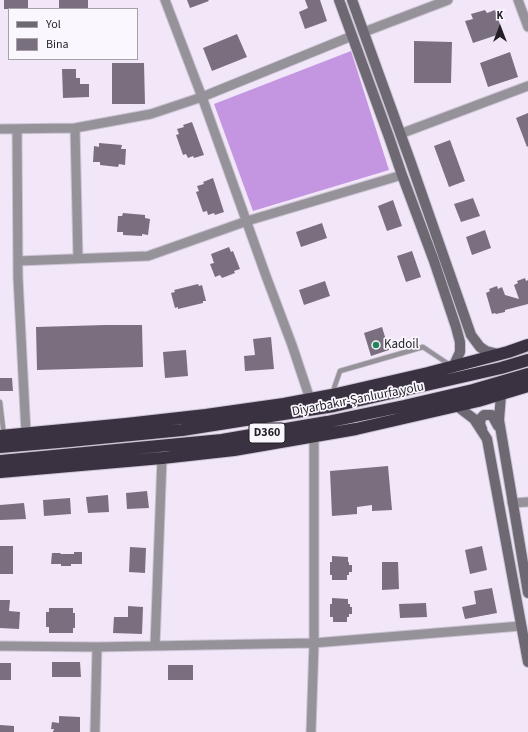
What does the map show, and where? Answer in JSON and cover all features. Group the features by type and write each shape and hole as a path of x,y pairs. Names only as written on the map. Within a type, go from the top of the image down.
{"highway":[{"path":"1,439 26,434 206,415 284,404 332,395 453,367 528,345"},
{"name":"Diyarbakır-Şanlıurfa yolu","path":"1,439 70,441 182,430 334,406 480,373 528,360"},
{"name":"Diyarbakır-Şanlıurfa yolu","path":"0,461 222,440 326,422 404,406 473,390 528,374"},
{"path":"0,472 162,458 234,450 314,437 457,406 501,395 528,386"}],"main road":[{"path":"339,0 434,261 456,327 460,342 460,352 453,367"},
{"path":"352,0 471,335 480,346 486,350 498,354"},
{"path":"501,395 499,420 528,593"},
{"path":"457,406 474,419 487,439"},
{"path":"501,431 492,415 484,415 481,418 480,424 487,439 528,662"}],"street":[{"path":"165,0 202,97 310,399"},
{"path":"364,32 448,0"},
{"path":"518,0 528,27"},
{"path":"0,129 75,128 151,114 202,97 352,36"},
{"path":"400,134 528,86"},
{"path":"75,128 78,258"},
{"path":"17,129 18,278 26,434"},
{"path":"18,261 148,256 247,221 402,175"},
{"path":"311,732 314,643 314,437"},
{"path":"155,646 162,458"},
{"path":"512,503 528,502"},
{"path":"0,646 97,647 314,643 521,626"},
{"path":"95,732 97,647"}],"lane":[{"path":"332,395 340,371 423,347 453,367"},
{"path":"0,402 1,439"}],"shaded area":[{"path":"351,51 389,170 253,211 214,104"}],"building":[{"path":"4,0 28,0 28,8 4,9"},
{"path":"59,0 88,0 88,8 59,8"},
{"path":"187,0 208,0 209,1 190,8"},
{"path":"305,0 320,0 327,21 305,29 299,12 308,8"},
{"path":"485,10 487,13 495,10 503,33 473,43 465,21 473,19 471,14"},
{"path":"237,34 247,57 212,71 203,48"},
{"path":"414,41 452,42 451,83 414,83"},
{"path":"510,52 518,77 488,87 480,63"},
{"path":"112,63 144,63 145,104 112,104"},
{"path":"62,69 76,69 76,78 80,78 80,84 89,84 89,97 63,98"},
{"path":"528,113 528,146 527,147 516,118"},
{"path":"192,122 204,155 188,158 186,154 183,155 176,135 179,134 177,129"},
{"path":"450,140 465,181 449,187 434,146"},
{"path":"99,143 122,145 121,149 126,149 125,165 119,164 118,167 100,165 100,162 93,162 94,146 99,147"},
{"path":"213,178 224,212 215,215 214,213 208,215 207,211 203,212 196,192 199,191 197,186 204,184 203,182"},
{"path":"473,198 480,216 461,222 454,204"},
{"path":"393,200 402,226 387,231 378,206"},
{"path":"123,213 145,215 145,218 150,219 148,235 123,235 123,232 117,232 118,216 122,216"},
{"path":"322,223 327,238 301,247 296,232"},
{"path":"485,230 491,248 472,255 466,237"},
{"path":"229,247 231,252 233,251 240,269 234,271 235,273 222,278 220,275 215,277 210,264 214,263 211,254"},
{"path":"412,251 421,277 406,282 397,256"},
{"path":"525,278 526,281 528,280 528,304 505,310 505,312 492,314 486,293 490,291 489,289 497,286 498,289 502,287 505,295 519,299 514,285 518,283 517,281"},
{"path":"325,281 330,296 304,305 299,290"},
{"path":"198,284 199,286 202,285 206,301 178,309 178,307 175,308 171,293 175,292 174,290"},
{"path":"142,325 143,367 37,370 36,327"},
{"path":"382,327 389,350 371,356 364,333"},
{"path":"271,337 274,369 245,371 244,356 255,355 253,339"},
{"path":"186,350 188,376 165,378 163,352"},
{"path":"0,378 12,378 13,391 0,391"},
{"path":"388,466 392,510 372,511 372,505 357,507 357,514 332,516 330,471"},
{"path":"147,491 149,508 127,509 126,493"},
{"path":"108,495 109,512 88,513 86,497"},
{"path":"70,498 71,514 44,516 43,500"},
{"path":"24,503 26,519 0,520 0,505"},
{"path":"0,546 13,546 13,574 0,574"},
{"path":"482,546 487,570 470,574 465,550"},
{"path":"130,547 146,548 145,573 129,572"},
{"path":"74,552 82,552 82,564 61,566 61,564 51,564 52,553 74,554"},
{"path":"332,556 348,557 349,565 352,565 352,572 349,572 349,575 347,575 347,580 332,580 332,575 330,575 330,562 332,562"},
{"path":"382,562 398,562 399,589 382,590"},
{"path":"492,588 497,613 465,619 462,607 476,604 474,591"},
{"path":"332,598 348,599 348,604 352,607 352,614 349,614 349,617 347,617 347,622 333,622 333,617 330,617 330,604 332,604"},
{"path":"0,600 10,600 9,611 20,612 19,629 0,628"},
{"path":"426,603 427,617 400,618 399,604"},
{"path":"128,606 143,607 142,634 113,633 114,617 128,617"},
{"path":"49,608 73,608 73,613 75,613 75,628 73,628 73,633 49,633 49,627 46,627 46,612 49,612"},
{"path":"52,662 80,662 81,677 52,677"},
{"path":"0,663 11,663 11,680 0,680"},
{"path":"168,665 193,665 193,680 168,680"},
{"path":"59,716 80,717 80,732 53,732 54,729 51,729 52,722 59,723"},
{"path":"0,725 14,726 14,732 0,732"}],"place":[{"name":"Kadoil","path":"376,345"}]}
